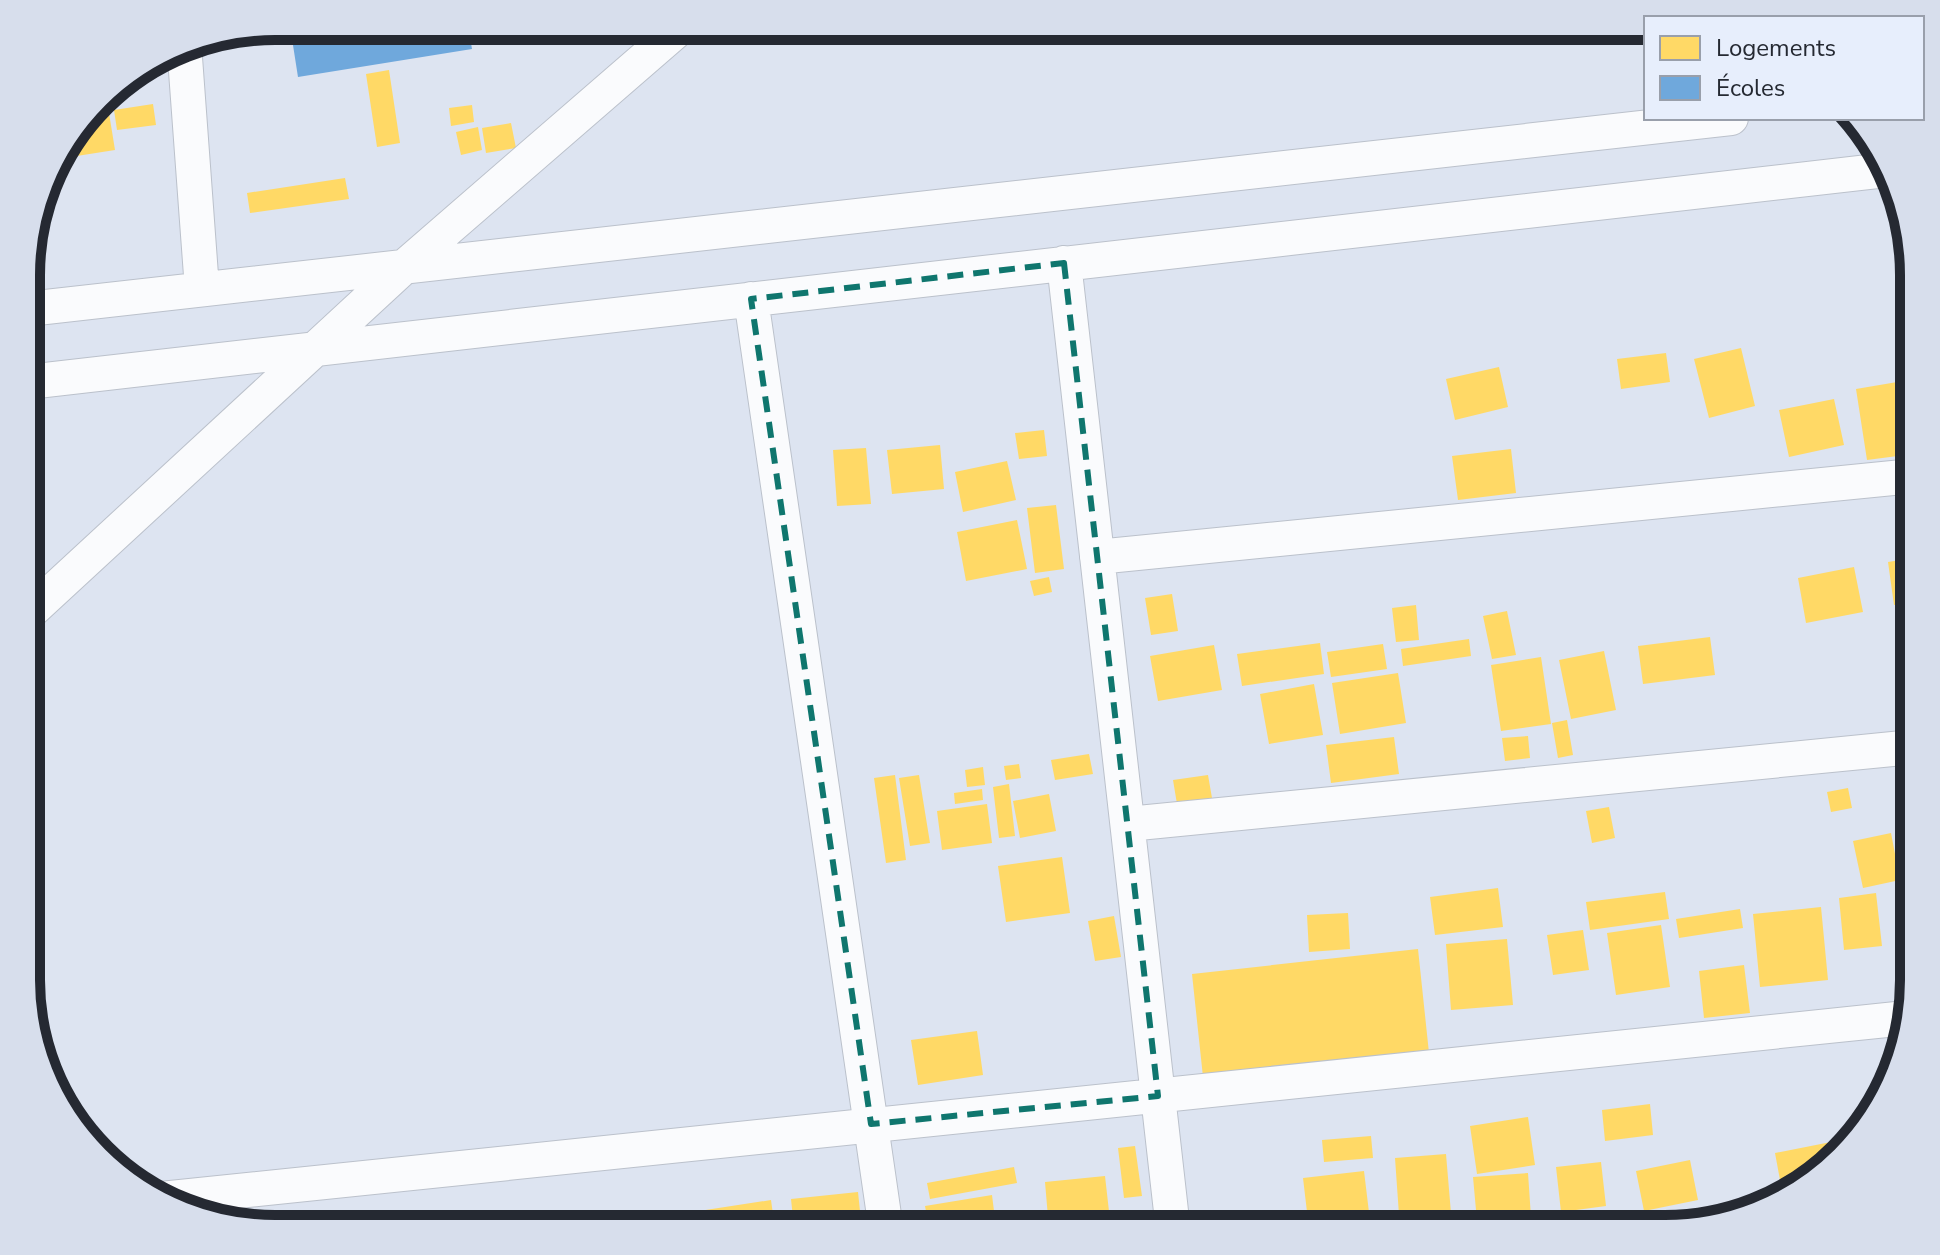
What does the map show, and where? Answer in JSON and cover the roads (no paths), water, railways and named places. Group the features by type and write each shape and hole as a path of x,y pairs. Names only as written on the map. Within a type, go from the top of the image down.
{"street":[{"path":"40,603 405,266 665,41"},
{"path":"185,58 202,289"},
{"path":"40,308 1713,120"},
{"path":"40,381 1875,171"},
{"path":"1064,263 1171,1214"},
{"path":"751,299 884,1215"},
{"path":"1097,557 1899,477"},
{"path":"1128,824 1899,748"},
{"path":"184,1197 1896,1019"}]}
